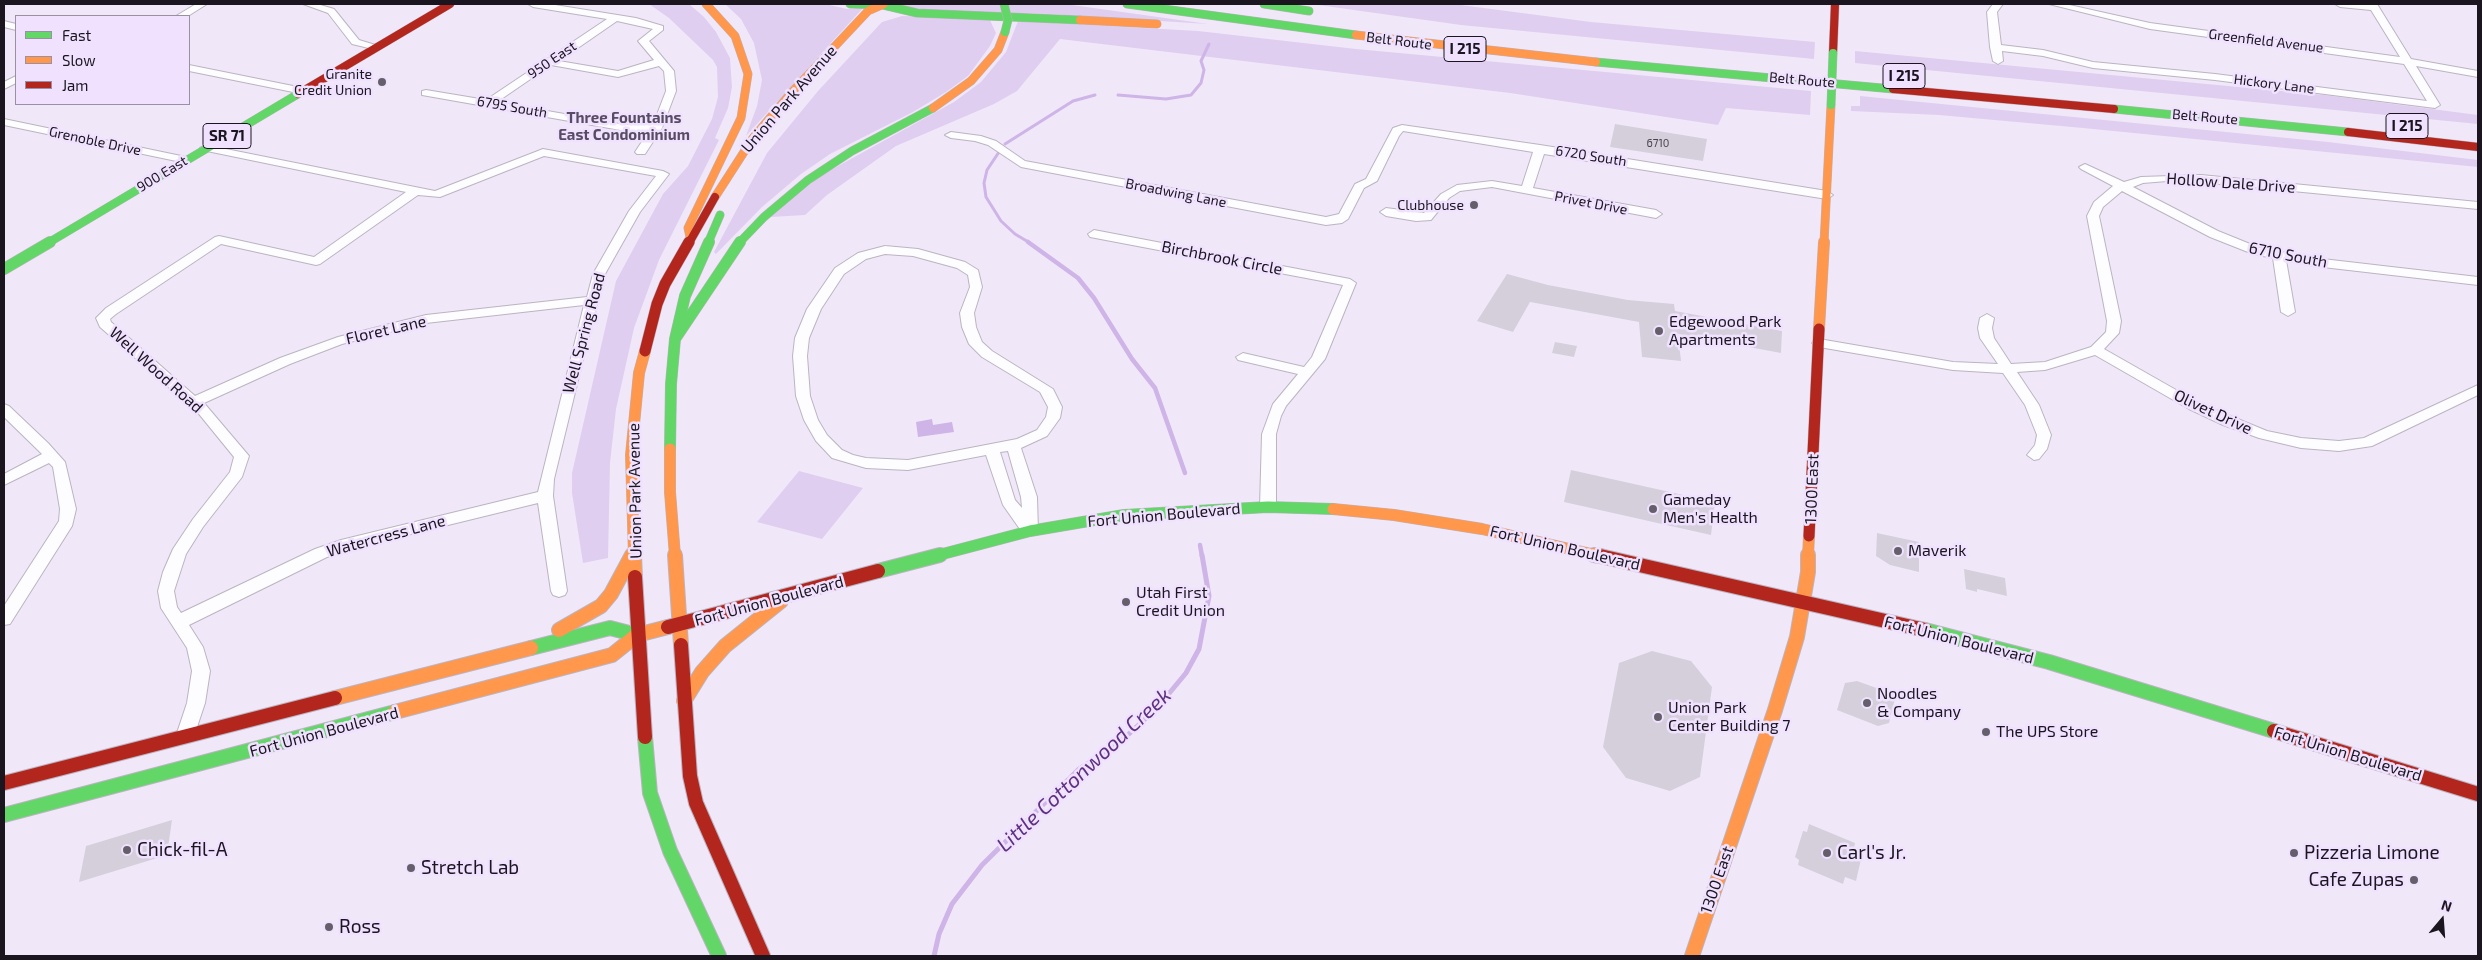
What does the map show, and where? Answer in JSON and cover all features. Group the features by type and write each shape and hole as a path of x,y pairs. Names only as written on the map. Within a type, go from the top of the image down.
{"main road":[{"name":"900 East","path":"4,269 450,4"},
{"path":"690,237 688,228 741,118 748,74 736,36 706,4"},
{"path":"850,4 884,4 917,13 1169,24"},
{"name":"Union Park Avenue","path":"719,956 670,851 650,793 637,635 631,455 639,373 662,290 690,237 741,155 778,107 868,11 884,4"},
{"name":"Union Park Avenue","path":"769,137 796,104 882,12 884,4"},
{"path":"675,339 744,236 757,223 808,180 852,151 935,106 971,81 998,50 1006,32 1008,20 1004,4"},
{"name":"Belt Route","path":"1127,4 1320,31 1517,55 2310,127 2478,147"},
{"name":"Belt Route","path":"1206,4 1474,38 1590,49"},
{"path":"1264,4 1321,13"},
{"name":"1300 East","path":"1692,956 1775,710 1797,636 1808,572 1835,4"},
{"path":"1228,30 1440,52 1804,80"},
{"path":"1436,32 1474,38"},
{"name":"Belt Route","path":"1817,68 1847,71"},
{"name":"Union Park Avenue","path":"736,187 756,155"},
{"path":"727,202 697,264 685,296 675,339 671,384 670,492 690,776 696,803 763,956"},
{"name":"Fort Union Boulevard","path":"4,815 606,657 612,655 637,635 1030,532 1124,515 1268,507 1348,510 1448,523 1526,538 1803,603 2049,662 2478,794"},
{"path":"488,659 536,637 562,629 590,614 611,594 635,549"},
{"path":"684,701 702,672 725,646 787,596"},
{"name":"Fort Union Boulevard","path":"4,783 610,628 637,635"}],"street":[{"path":"183,15 202,4"},
{"path":"308,4 331,11 356,42 377,47"},
{"path":"534,4 660,28 643,41 669,71 671,78 670,96 657,128 641,152"},
{"path":"1998,4 1992,12 1998,61"},
{"name":"Greenfield Avenue","path":"2054,4 2143,24 2407,60 2478,74"},
{"path":"2340,4 2373,6"},
{"name":"Hickory Lane","path":"1995,47 2046,54 2093,65 2206,76 2435,105 2373,6"},
{"name":"950 East","path":"489,103 615,18"},
{"path":"549,62 618,74 660,62"},
{"path":"190,68 303,91"},
{"path":"4,86 15,80"},
{"name":"6795 South","path":"426,93 632,129 657,128"},
{"name":"Grenoble Drive","path":"4,122 186,160"},
{"name":"6720 South","path":"1379,167 1393,136 1397,130 1402,128 1540,148 1827,195"},
{"name":"Broadwing Lane","path":"951,136 977,138 992,143 1021,164 1326,221 1338,220 1344,216 1359,186 1370,181 1379,167"},
{"name":"Well Spring Road","path":"206,148 436,195 446,193 543,152 663,174 644,197 602,266 590,300 547,479 545,496 559,591"},
{"path":"1526,190 1540,148"},
{"name":"6710 South","path":"2086,167 2235,244 2279,257 2478,281"},
{"name":"Hollow Dale Drive","path":"2096,350 2112,333 2114,321 2094,229 2094,216 2098,205 2122,186 2157,178 2201,178 2478,205"},
{"name":"Privet Drive","path":"1386,212 1416,218 1427,217 1445,196 1457,188 1476,184 1492,184 1656,214"},
{"name":"Well Wood Road","path":"185,736 196,703 201,671 195,647 169,608 166,591 179,553 198,524 237,473 242,456 194,402 105,324 103,318 220,240 316,261 414,192"},
{"name":"Birchbrook Circle","path":"1094,234 1350,283 1346,297 1318,359 1308,372"},
{"path":"899,250 961,265 974,273 976,287 967,313 969,327 976,344 987,354 1046,389 1055,407 1053,418 1042,433 1014,444 908,464 866,463 837,454 821,438 811,420 803,396 800,356 802,338 814,309 830,282 850,262 874,252 899,250"},
{"path":"2279,257 2288,312"},
{"name":"Floret Lane","path":"194,402 285,361 338,341 426,319 590,300"},
{"path":"1987,318 1985,328 1987,338 2032,405 2044,435 2042,446 2034,455"},
{"path":"1819,342 1953,366 2008,369 2052,364 2096,350"},
{"name":"Olivet Drive","path":"2096,350 2194,406 2228,422 2264,435 2301,443 2339,446 2367,443 2478,390"},
{"path":"1243,357 1308,372 1280,404 1274,416 1269,434 1268,507"},
{"path":"4,409 52,455 60,466 68,509 67,522 4,619"},
{"path":"1014,444 1030,497 1030,532"},
{"path":"992,449 1008,501 1030,532"},
{"path":"4,480 52,455"},
{"name":"Watercress Lane","path":"179,622 321,553 347,544 545,496"}],"shaded area":[{"path":"649,4 689,4 704,17 716,32 730,58 732,87 728,108 715,138 719,140 659,260 634,328 616,409 610,463 608,558 583,563 572,493 572,473 616,281 663,194 688,166 712,119 718,97 717,67 713,60 669,18"},
{"path":"725,4 825,4 847,9 863,8 746,136 757,106 762,80 754,43 741,19"},
{"path":"900,4 1065,4 1208,24 1048,14 916,10 900,6"},
{"path":"1311,4 1453,4 1591,22 1815,42 1814,59 1461,25"},
{"path":"902,16 989,18 996,33 990,46 968,76 913,112 830,154 801,174 762,207 716,254 714,252 767,153 818,91 882,22"},
{"path":"1018,21 1198,31 1356,49 1811,91 1810,115 1726,108 1718,125 1510,93 1060,39 1017,91 994,104 896,146 827,195 805,215 771,217 820,176 954,102 981,82 1006,52"},
{"path":"1855,51 2324,95 2478,115 2478,124 1855,63"},
{"path":"1860,96 2328,142 2478,160 2478,167 1939,115 1851,111 1851,106 1860,106"},
{"path":"932,419 933,425 952,422 954,432 918,437 916,422"},
{"path":"799,471 863,488 822,539 757,522"}],"building":[{"path":"1615,124 1707,139 1703,161 1610,147"},
{"path":"1507,274 1548,285 1628,300 1674,304 1675,311 1782,331 1781,353 1678,334 1681,361 1642,357 1639,322 1530,302 1513,332 1477,321"},
{"path":"1555,342 1577,346 1574,357 1552,353"},
{"name":"Gameday Men's Health","path":"1571,470 1715,502 1711,535 1564,502"},
{"name":"Maverik","path":"1877,533 1919,542 1919,572 1890,565 1876,556"},
{"path":"1964,569 2005,578 2007,596 1977,589 1977,592 1966,589"},
{"name":"Union Park Center Building 7","path":"1652,651 1691,661 1712,687 1700,777 1670,791 1626,778 1603,747 1619,663"},
{"name":"Noodles & Company","path":"1857,681 1896,695 1889,723 1878,726 1837,710 1845,683"},
{"name":"Chick-fil-A","path":"172,820 167,855 79,882 86,846"},
{"name":"Carl's Jr.","path":"1809,824 1855,843 1853,852 1862,855 1856,881 1845,877 1843,884 1798,865 1799,860 1795,857 1803,831 1807,832"}],"waterway":[{"name":"Little Cottonwood Creek","path":"1118,95 1166,99 1191,95 1201,83 1204,70 1201,61 1209,44"},
{"name":"Little Cottonwood Creek","path":"1005,144 1073,101 1095,95"},
{"name":"Little Cottonwood Creek","path":"999,152 987,170 984,183 986,197 1001,221 1015,234 1030,243"},
{"name":"Little Cottonwood Creek","path":"1028,242 1078,278 1094,298 1132,359 1155,388 1185,473"},
{"name":"Little Cottonwood Creek","path":"1200,545 1202,556"},
{"name":"Little Cottonwood Creek","path":"934,956 939,934 952,904 982,865 1079,769 1119,743 1157,708 1186,673 1199,649 1209,596 1202,555"}],"traffic: fast":[{"path":"850,4 883,5 917,13 1080,20"},
{"path":"1004,4 1008,20 1005,32"},
{"path":"1127,4 1356,35"},
{"path":"1264,4 1309,11"},
{"path":"1831,105 1833,53"},
{"path":"1596,62 1893,89"},
{"path":"4,269 298,94"},
{"path":"675,339 744,236 764,217 808,180 852,151 933,108"},
{"path":"2114,109 2348,132"},
{"path":"670,449 671,384 675,339 685,296 720,215"},
{"path":"878,571 1030,531 1124,515 1268,507 1333,509"},
{"path":"531,648 610,628 637,635"},
{"path":"1925,630 2049,662 2274,731"},
{"path":"4,815 395,712"},
{"path":"645,737 650,793 670,851 719,956"}],"traffic: slow":[{"path":"690,237 688,228 741,118 748,74 735,36 706,4"},
{"path":"715,197 753,138 791,93 868,11 884,4"},
{"path":"1080,20 1157,24"},
{"path":"933,108 971,81 998,50 1005,32"},
{"path":"1356,35 1596,62"},
{"path":"1819,329 1831,105"},
{"path":"635,577 631,455 639,373 645,351"},
{"path":"670,449 670,492 681,645"},
{"path":"1333,509 1394,515 1482,529 1600,556"},
{"path":"1692,956 1775,710 1797,637 1808,572 1809,536"},
{"path":"559,630 601,606 611,594 634,551"},
{"path":"684,701 702,672 725,646 781,601"},
{"path":"395,712 612,655 637,635 668,627"},
{"path":"335,698 531,648"}],"traffic: jam":[{"path":"298,94 450,4"},
{"path":"1833,53 1835,4"},
{"path":"1893,89 2114,109"},
{"path":"2348,132 2478,147"},
{"path":"645,351 657,304 665,284 715,197"},
{"path":"1809,536 1819,329"},
{"path":"1600,556 1925,630"},
{"path":"668,627 878,571"},
{"path":"635,577 637,635 645,737"},
{"path":"681,645 690,776 696,803 763,956"},
{"path":"4,783 335,698"},
{"path":"2274,731 2478,794"}],"place":[{"name":"Granite Credit Union","path":"382,82"},
{"name":"Clubhouse","path":"1474,205"},
{"name":"Edgewood Park Apartments","path":"1659,331"},
{"name":"Gameday Men's Health","path":"1653,509"},
{"name":"Maverik","path":"1898,551"},
{"name":"Utah First Credit Union","path":"1126,602"},
{"name":"Noodles & Company","path":"1867,703"},
{"name":"Union Park Center Building 7","path":"1658,717"},
{"name":"The UPS Store","path":"1986,732"},
{"name":"Chick-fil-A","path":"127,850"},
{"name":"Carl's Jr.","path":"1827,853"},
{"name":"Pizzeria Limone","path":"2294,853"},
{"name":"Stretch Lab","path":"411,868"},
{"name":"Cafe Zupas","path":"2414,880"},
{"name":"Ross","path":"329,927"}],"district":[{"name":"Three Fountains East Condominium","path":"624,126"}]}
